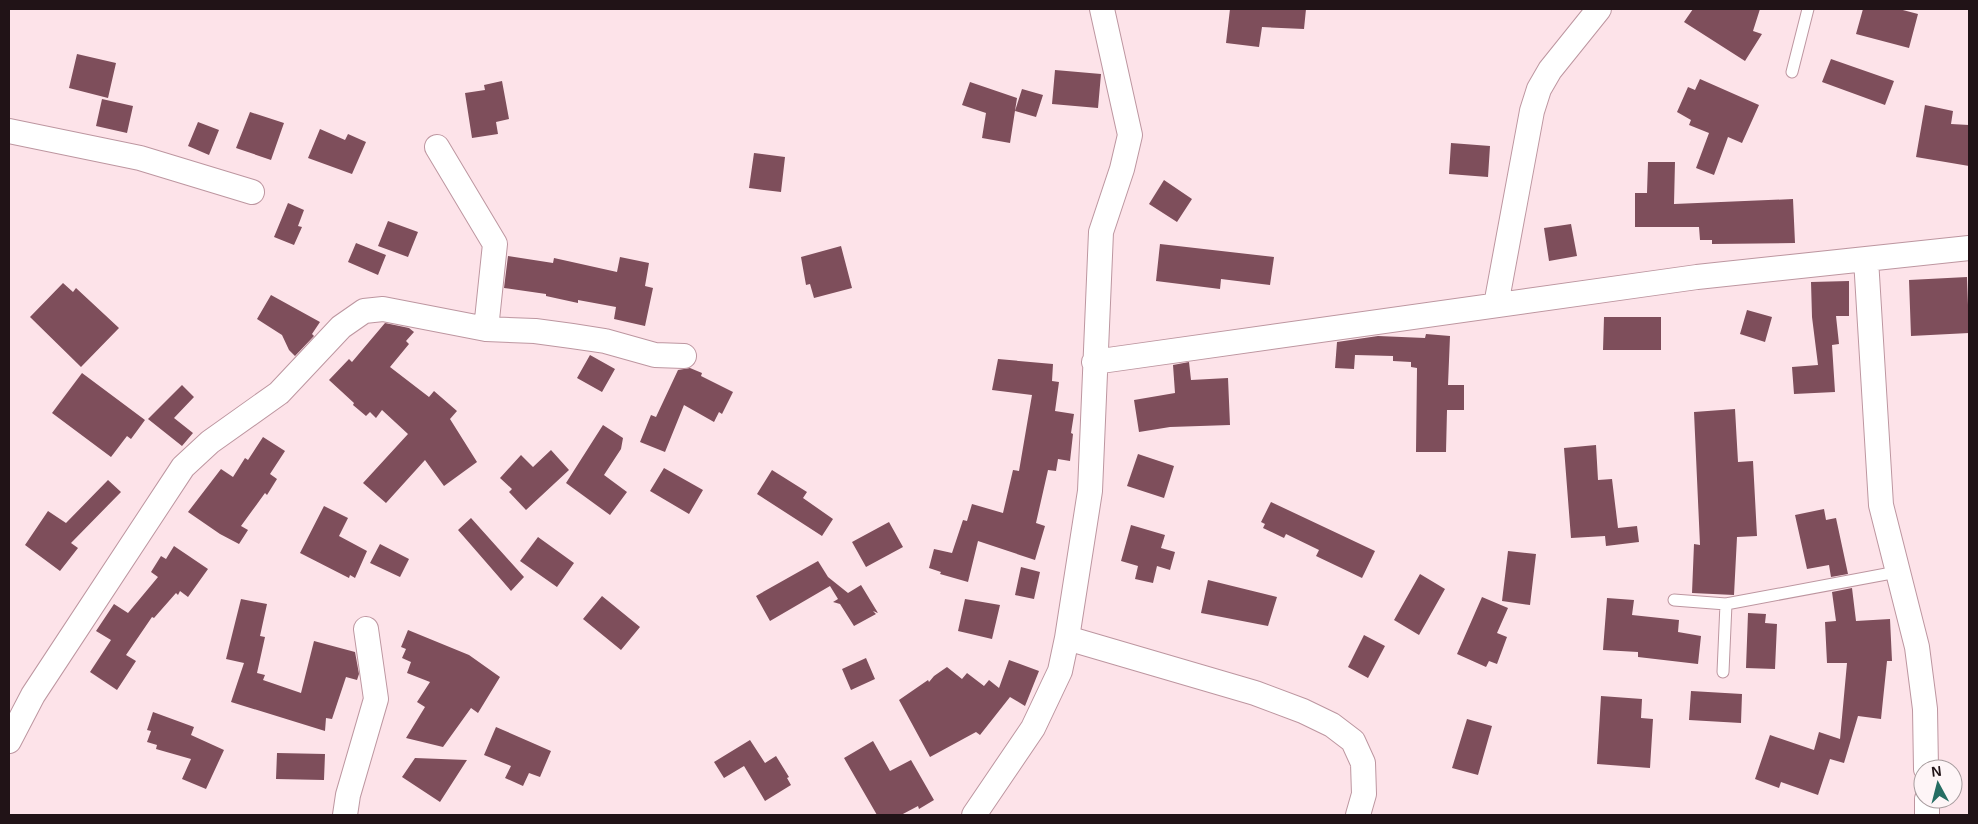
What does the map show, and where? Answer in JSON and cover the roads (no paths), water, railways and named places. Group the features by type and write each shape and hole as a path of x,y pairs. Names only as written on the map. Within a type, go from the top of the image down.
{"street":[{"path":"974,815 1033,728 1060,671 1067,638 1090,492 1101,232 1122,169 1130,135 1102,9"},
{"path":"1496,305 1532,112 1539,89 1550,70 1599,9"},
{"path":"9,131 140,158 252,192"},
{"path":"437,147 495,244 486,329"},
{"path":"1094,362 1697,276 1969,248"},
{"path":"1866,260 1881,505 1917,647 1925,709 1926,759"},
{"path":"9,742 33,695 183,467 210,442 279,393 341,327 364,311 383,309 486,329 535,331 572,336 605,341 655,355 684,356"},
{"path":"345,815 348,795 376,699 366,629"},
{"path":"1067,638 1255,692 1332,725 1353,741 1363,763 1364,794 1358,815"}],"lane":[{"path":"1792,72 1808,9"},
{"path":"1674,600 1726,604 1897,572"},
{"path":"1723,672 1726,604"}]}
